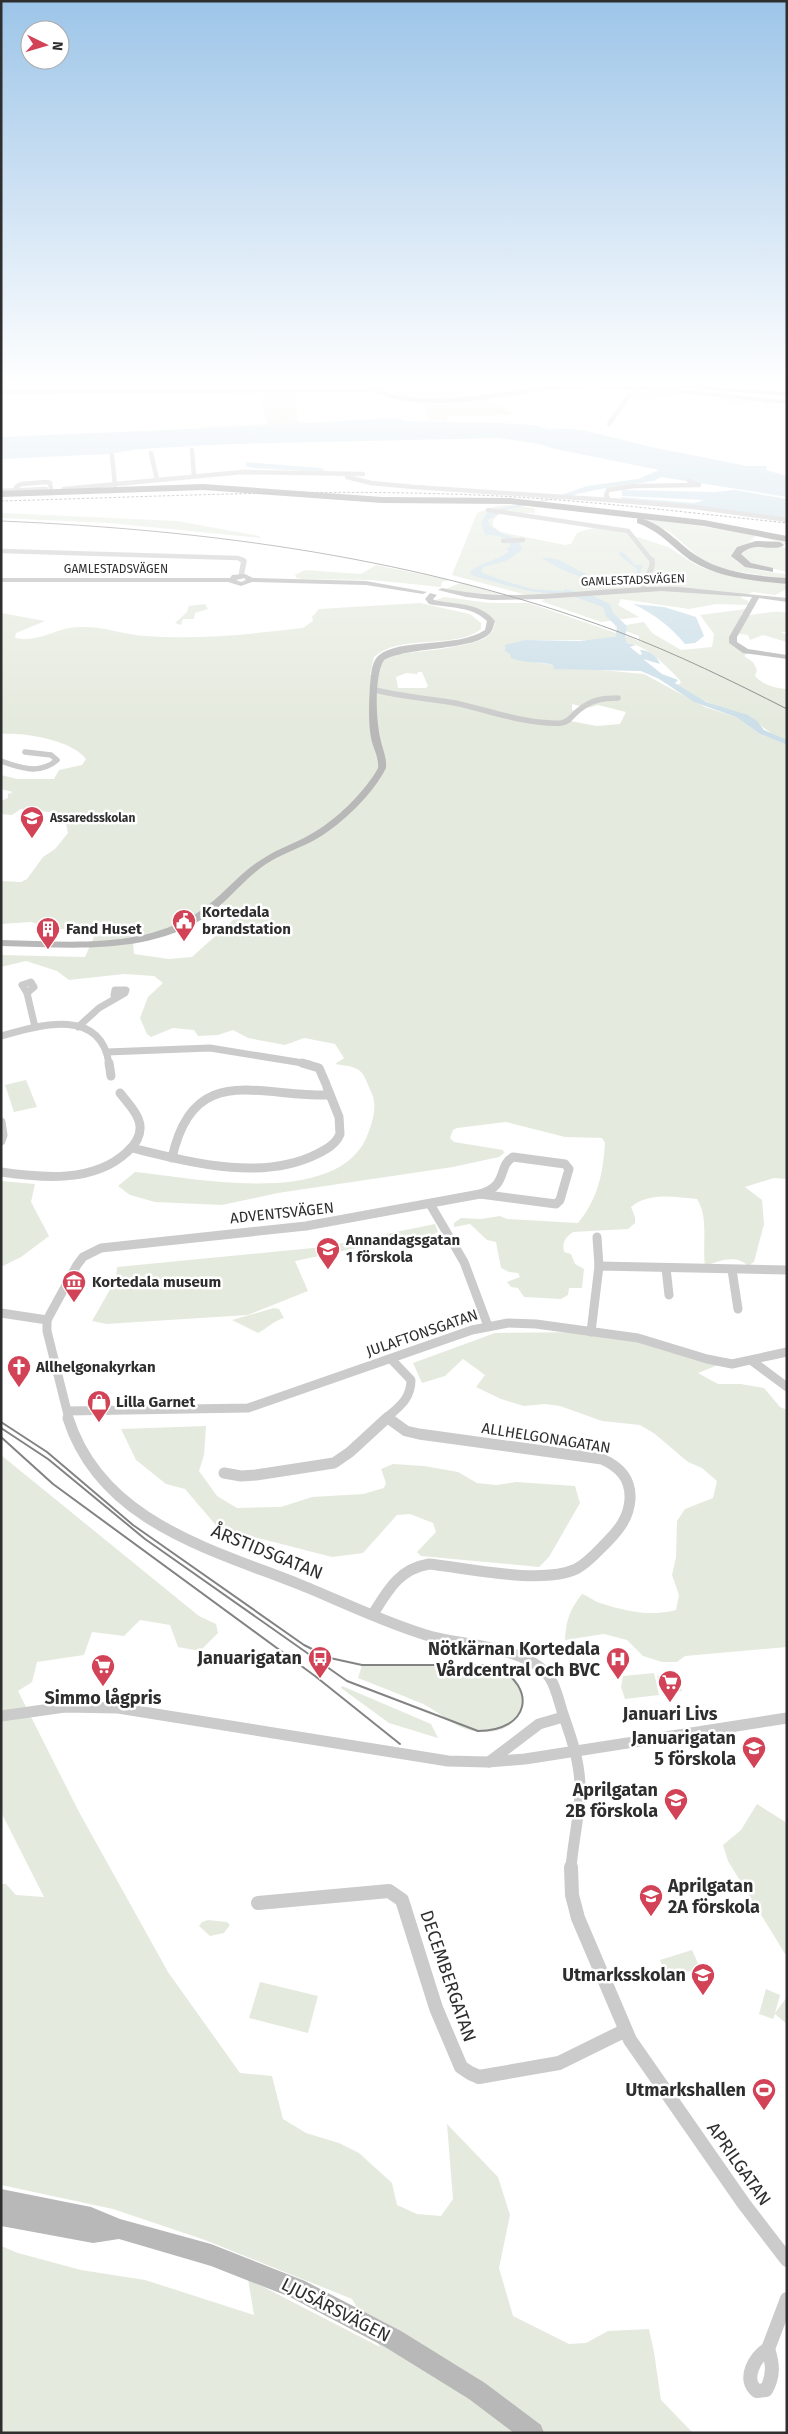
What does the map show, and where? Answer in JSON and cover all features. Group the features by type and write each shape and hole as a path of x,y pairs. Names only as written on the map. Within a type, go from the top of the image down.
{"highway":[{"path":"322,499 376,503 589,510 740,531 787,540"},
{"path":"356,499 388,501 510,501 787,534"},
{"path":"589,510 631,518 655,526 669,534 693,557 713,567 747,576 787,581"},
{"path":"704,523 787,540"},
{"path":"787,546 754,544 741,548 736,554 740,560 748,565 787,573"}],"street":[{"path":"567,499 694,507 787,520"},
{"path":"496,507 628,530 652,558 653,564 643,589"},
{"path":"504,542 523,540"},
{"path":"1,551 238,558 244,561 241,576"},
{"name":"GAMLESTADSVÄGEN","path":"1,580 231,580 241,576 251,580 366,583 486,598 643,589 707,590 787,600"},
{"name":"GAMLESTADSVÄGEN","path":"231,580 241,584 251,580"},
{"path":"1,944 132,940 162,933 206,912 257,866 320,834 375,781 381,772 382,762 375,736 374,690 376,666 379,660 386,653 401,648 468,642 484,636 490,630 491,621 476,610 432,602 429,599 431,592"},
{"path":"758,596 732,640 739,648 759,654 787,658"},
{"path":"759,654 779,652 787,649"},
{"path":"374,690 406,698 453,703 525,719 561,723 569,721 577,711 598,699 618,698"},
{"path":"1,761 17,768 30,769 47,767 57,760 51,755 25,752"},
{"path":"27,993 35,1027"},
{"path":"78,1027 99,1008 117,997"},
{"path":"1,1036 35,1027 58,1024 78,1027 96,1035 104,1043 111,1076"},
{"path":"107,1052 220,1049 314,1065 319,1068 340,1125 340,1135 326,1149 302,1162 270,1166 203,1164 132,1148"},
{"path":"172,1158 183,1123 188,1114 214,1097 237,1091 328,1089"},
{"path":"1,1172 52,1176 75,1174 111,1163 132,1148 137,1139 140,1126 120,1093"},
{"path":"1,1122 3,1134 1,1141"},
{"name":"ADVENTSVÄGEN","path":"47,1320 83,1257 101,1248 306,1226 480,1194 491,1191 500,1184 508,1160 518,1157 568,1166 569,1169 560,1200 556,1204 480,1194"},
{"path":"430,1204 464,1262 488,1326"},
{"path":"591,1332 599,1266 597,1236"},
{"path":"599,1266 787,1270"},
{"path":"666,1268 669,1295"},
{"path":"732,1270 738,1309"},
{"path":"1,1313 47,1320"},
{"name":"ÅRSTIDSGATAN","path":"47,1320 51,1349 68,1411 70,1426 84,1455 103,1479 128,1504 160,1527 425,1635 518,1656 538,1664 551,1679 573,1751"},
{"name":"JULAFTONSGATAN","path":"68,1411 247,1408 488,1326 521,1323 656,1342 719,1362 732,1364 787,1352"},
{"path":"224,1473 241,1476 256,1475 334,1463 350,1452 408,1398 411,1391 411,1380 391,1359"},
{"path":"752,1361 787,1387"},
{"name":"ALLHELGONAGATAN","path":"373,1614 402,1572 418,1565 429,1564 551,1575 576,1569 595,1554 623,1524 627,1517 630,1498 626,1476 616,1465 602,1459 419,1434 406,1431 387,1417"},
{"path":"1,1716 64,1707 118,1708 448,1761 488,1762 787,1718"},
{"path":"488,1762 539,1724 563,1717"},
{"name":"APRILGATAN","path":"573,1751 580,1789 572,1862 574,1900 584,1933 624,2032 744,2204 787,2260"},
{"name":"DECEMBERGATAN","path":"258,1904 389,1891 396,1895 402,1900 436,2008 454,2052 461,2067 479,2077 559,2063 624,2032"},
{"name":"LJUSÅRSVÄGEN","path":"1,2199 91,2217 119,2229 211,2255 267,2276 328,2304 393,2338 477,2391 533,2433"},
{"name":"LJUSÅRSVÄGEN","path":"1,2216 93,2233 119,2229"},
{"path":"768,2349 787,2300"}],"shaded area":[{"path":"557,499 506,510 488,520 489,525 501,533 518,539 522,550 506,561 483,567 481,572 532,589 575,592 549,594 523,590 471,575 470,572 474,568 499,558 508,552 507,548 511,546 504,538 485,535 481,523 486,514 496,509"},
{"path":"622,499 694,503 704,500 675,499 787,499 787,520"},
{"path":"511,505 534,508 535,513 500,513 493,520 493,526 501,532 565,545 571,544 577,533 582,531 594,528 616,530 668,547 696,565 709,570 745,579 785,583 787,589 775,595 753,592 740,597 748,601 749,605 716,604 689,609 621,599 618,605 639,617 601,622 541,601 545,600 452,575 477,513 497,506"},
{"path":"1,513 177,521 259,536 261,538 109,523 1,518"},
{"path":"641,518 734,531 756,536 749,542 775,541 760,536 787,543 787,545 777,543 737,548 732,554 735,560 741,564 756,570 787,574 787,579 727,570 702,560 670,532"},
{"path":"777,546 787,548 787,572 746,562 740,553 747,548"},
{"path":"619,552 624,553 635,565 643,565 639,576 615,582 589,579 564,570 542,558 560,560 581,572 604,578 633,575 638,570 619,555"},
{"path":"376,565 449,580 442,582 441,587 372,580 303,579 297,578 295,575 305,570 361,574"},
{"path":"460,583 502,594 463,593 446,589"},
{"path":"444,597 490,603 529,603 616,633 617,636 606,640 526,640 535,662 553,665 554,669 579,668 644,674 705,707 736,717 760,734 787,745 787,1179 774,1178 745,1187 762,1200 764,1224 754,1262 748,1266 743,1262 733,1259 705,1266 703,1214 697,1199 654,1197 638,1202 631,1207 635,1223 628,1229 573,1232 566,1238 563,1246 564,1252 571,1254 575,1264 584,1269 582,1288 569,1288 568,1295 561,1299 524,1297 518,1288 511,1287 507,1282 520,1277 518,1273 509,1272 501,1268 496,1242 487,1240 470,1224 454,1227 454,1223 461,1218 481,1219 500,1216 507,1219 578,1223 595,1195 603,1165 605,1143 602,1138 565,1137 506,1122 453,1130 450,1138 454,1142 503,1150 504,1153 499,1157 453,1167 278,1193 222,1205 155,1202 130,1195 118,1186 135,1172 229,1182 265,1183 300,1180 330,1172 354,1156 369,1131 374,1103 366,1079 357,1069 335,1064 344,1058 335,1044 304,1038 285,1045 248,1038 233,1030 218,1035 198,1036 194,1030 173,1028 151,1037 147,1034 140,1018 148,997 163,983 154,976 124,974 69,980 57,971 26,961 1,967 1,955 85,957 94,937 90,932 82,929 54,929 31,922 1,924 1,881 21,882 27,879 43,857 55,849 68,833 66,824 49,812 21,809 12,815 1,814 1,801 8,798 8,794 13,792 1,789 1,775 17,779 54,779 59,770 82,765 86,759 79,752 59,742 22,734 1,734 1,613 45,621 16,633 15,638 25,639 41,637 64,629 81,627 166,637 244,634 303,628 313,621 312,617 319,609 420,603 470,614 481,623 481,629 457,639 398,645 385,650 374,657 370,675 379,674 383,661 389,655 469,644 488,636 494,628 495,622 486,613 436,600","holes":["422,672 428,686 426,688 398,688 396,677 406,673 417,674","572,704 587,708 598,705 626,712 620,724 597,726 570,721 576,712 572,710","220,904 243,911 192,957 169,959 134,954 133,942 188,928"]},
{"path":"205,604 208,609 195,613 194,619 183,619 181,625 175,623 187,612 189,606"},
{"path":"633,604 664,607 696,617 704,636 695,643 685,644 661,621"},
{"path":"746,609 741,615 787,613 787,632 781,632 787,635 787,642 763,635 750,640 748,635 735,633 732,639 748,653 744,656 753,662 757,670 755,676 758,679 770,686 787,689 787,740 776,736 742,715 703,700 677,685 681,683 679,679 662,662 642,648 627,643 625,637 627,636 639,641 639,636 615,627 644,622 652,633 681,650 712,647 714,634 700,615"},
{"path":"625,637 627,643 636,645 630,647 640,655 642,654 640,650 652,654 660,664 643,659 662,674 678,680 675,683 706,702 748,715 757,721 764,730 787,740 787,745 760,734 736,717 694,702 659,679 641,671 554,669 553,665 516,660 511,658 510,654 505,651 505,645 526,640 579,641"},
{"path":"26,1080 37,1107 14,1112 5,1085"},
{"path":"1,1181 35,1184 31,1202 49,1236 21,1257 1,1267"},
{"path":"435,1224 438,1232 422,1239 409,1237 295,1261 308,1291 248,1315 106,1324 92,1321 116,1279 117,1267 323,1247"},
{"path":"274,1308 279,1309 284,1318 258,1333 232,1320"},
{"path":"591,1332 657,1343 718,1365 698,1373 718,1384 741,1384 764,1388 780,1407 787,1410 787,1647 685,1656 677,1662 662,1662 643,1656 627,1640 604,1634 565,1640 569,1615 582,1594 598,1602 628,1611 656,1613 676,1610 679,1595 672,1575 676,1557 677,1521 685,1509 713,1498 717,1481 702,1468 688,1462 655,1434 640,1425 602,1421 560,1406 545,1404 524,1406 501,1399 476,1387 485,1375 463,1359 445,1376 422,1383 413,1363 495,1333"},
{"path":"206,1426 204,1455 199,1471 217,1496 237,1508 281,1507 312,1497 363,1494 384,1488 386,1483 381,1469 393,1464 424,1466 458,1472 477,1483 496,1485 516,1482 575,1486 580,1503 549,1557 539,1567 421,1556 417,1552 436,1532 433,1523 410,1514 397,1515 363,1553 332,1557 220,1530 185,1489 166,1484 136,1460 121,1429"},
{"path":"1,1455 199,1616 216,1624 218,1633 200,1651 178,1647 170,1625 140,1620 124,1636 92,1632 84,1655 37,1662 32,1682 18,1691 79,1812 168,1972 240,2073 272,2076 283,2119 306,2133 339,2143 359,2153 392,2183 397,2205 417,2214 441,2216 453,2199 447,2124 498,2177 510,2215 499,2268 513,2316 569,2344 586,2343 608,2331 649,2329 661,2400 693,2433 1,2433 1,2246 18,2253 81,2270 145,2280 254,2315 248,2279 380,2347 352,2299 205,2240 113,2209 1,2185 1,1884 6,1884 16,1895 44,1897 1,1812"},
{"path":"362,1665 494,1665 508,1672 517,1681 522,1692 522,1704 519,1714 512,1724 500,1730 475,1731 459,1726 423,1704 358,1678"},
{"path":"654,1673 659,1695 625,1699 621,1687 623,1676"},
{"path":"678,1674 682,1691 662,1693 657,1676"},
{"path":"342,1686 431,1724 438,1738 389,1723 341,1688"},
{"path":"757,1804 787,1823 787,1957 728,1861 723,1845 741,1830"},
{"path":"208,1920 227,1922 230,1925 224,1933 210,1936 199,1926 202,1922"},
{"path":"692,1950 700,1968 667,1978 660,1960"},
{"path":"260,1982 318,1996 308,2033 249,2018"},
{"path":"766,1989 780,1995 775,2013 787,1997 787,2024 775,2014 773,2019 759,2014"}],"waterway":[{"path":"567,591 588,597 607,606 609,614 622,626 619,646 628,652"}],"tram line":[{"path":"1,521 80,525 237,541 314,552 392,567 468,585 544,606 619,632 704,668 787,709"},
{"path":"1,1422 47,1452 133,1525 304,1645 330,1658 362,1665 494,1665 508,1674 518,1685 522,1696 522,1707 517,1716 508,1724 495,1729 478,1731 347,1681 145,1539 48,1459 1,1428"},
{"path":"1,1437 53,1484 315,1676 400,1744"}],"railway":[{"path":"1,501 82,499"},
{"path":"534,499 660,509 787,523"}],"place":[{"name":"Assaredsskolan","path":"32,839"},
{"name":"Kortedala brandstation","path":"184,942"},
{"name":"Fand Huset","path":"48,950"},
{"name":"Annandagsgatan 1 förskola","path":"328,1270"},
{"name":"Kortedala museum","path":"74,1303"},
{"name":"Allhelgonakyrkan","path":"19,1388"},
{"name":"Lilla Garnet","path":"99,1423"},
{"name":"Januarigatan","path":"320,1679"},
{"name":"Nötkärnan Kortedala Vårdcentral och BVC","path":"618,1680"},
{"name":"Simmo lågpris","path":"103,1687"},
{"name":"Januari Livs","path":"670,1703"},
{"name":"Januarigatan 5 förskola","path":"754,1769"},
{"name":"Aprilgatan 2B förskola","path":"676,1821"},
{"name":"Aprilgatan 2A förskola","path":"651,1917"},
{"name":"Utmarksskolan","path":"703,1996"},
{"name":"Utmarkshallen","path":"764,2111"}]}
